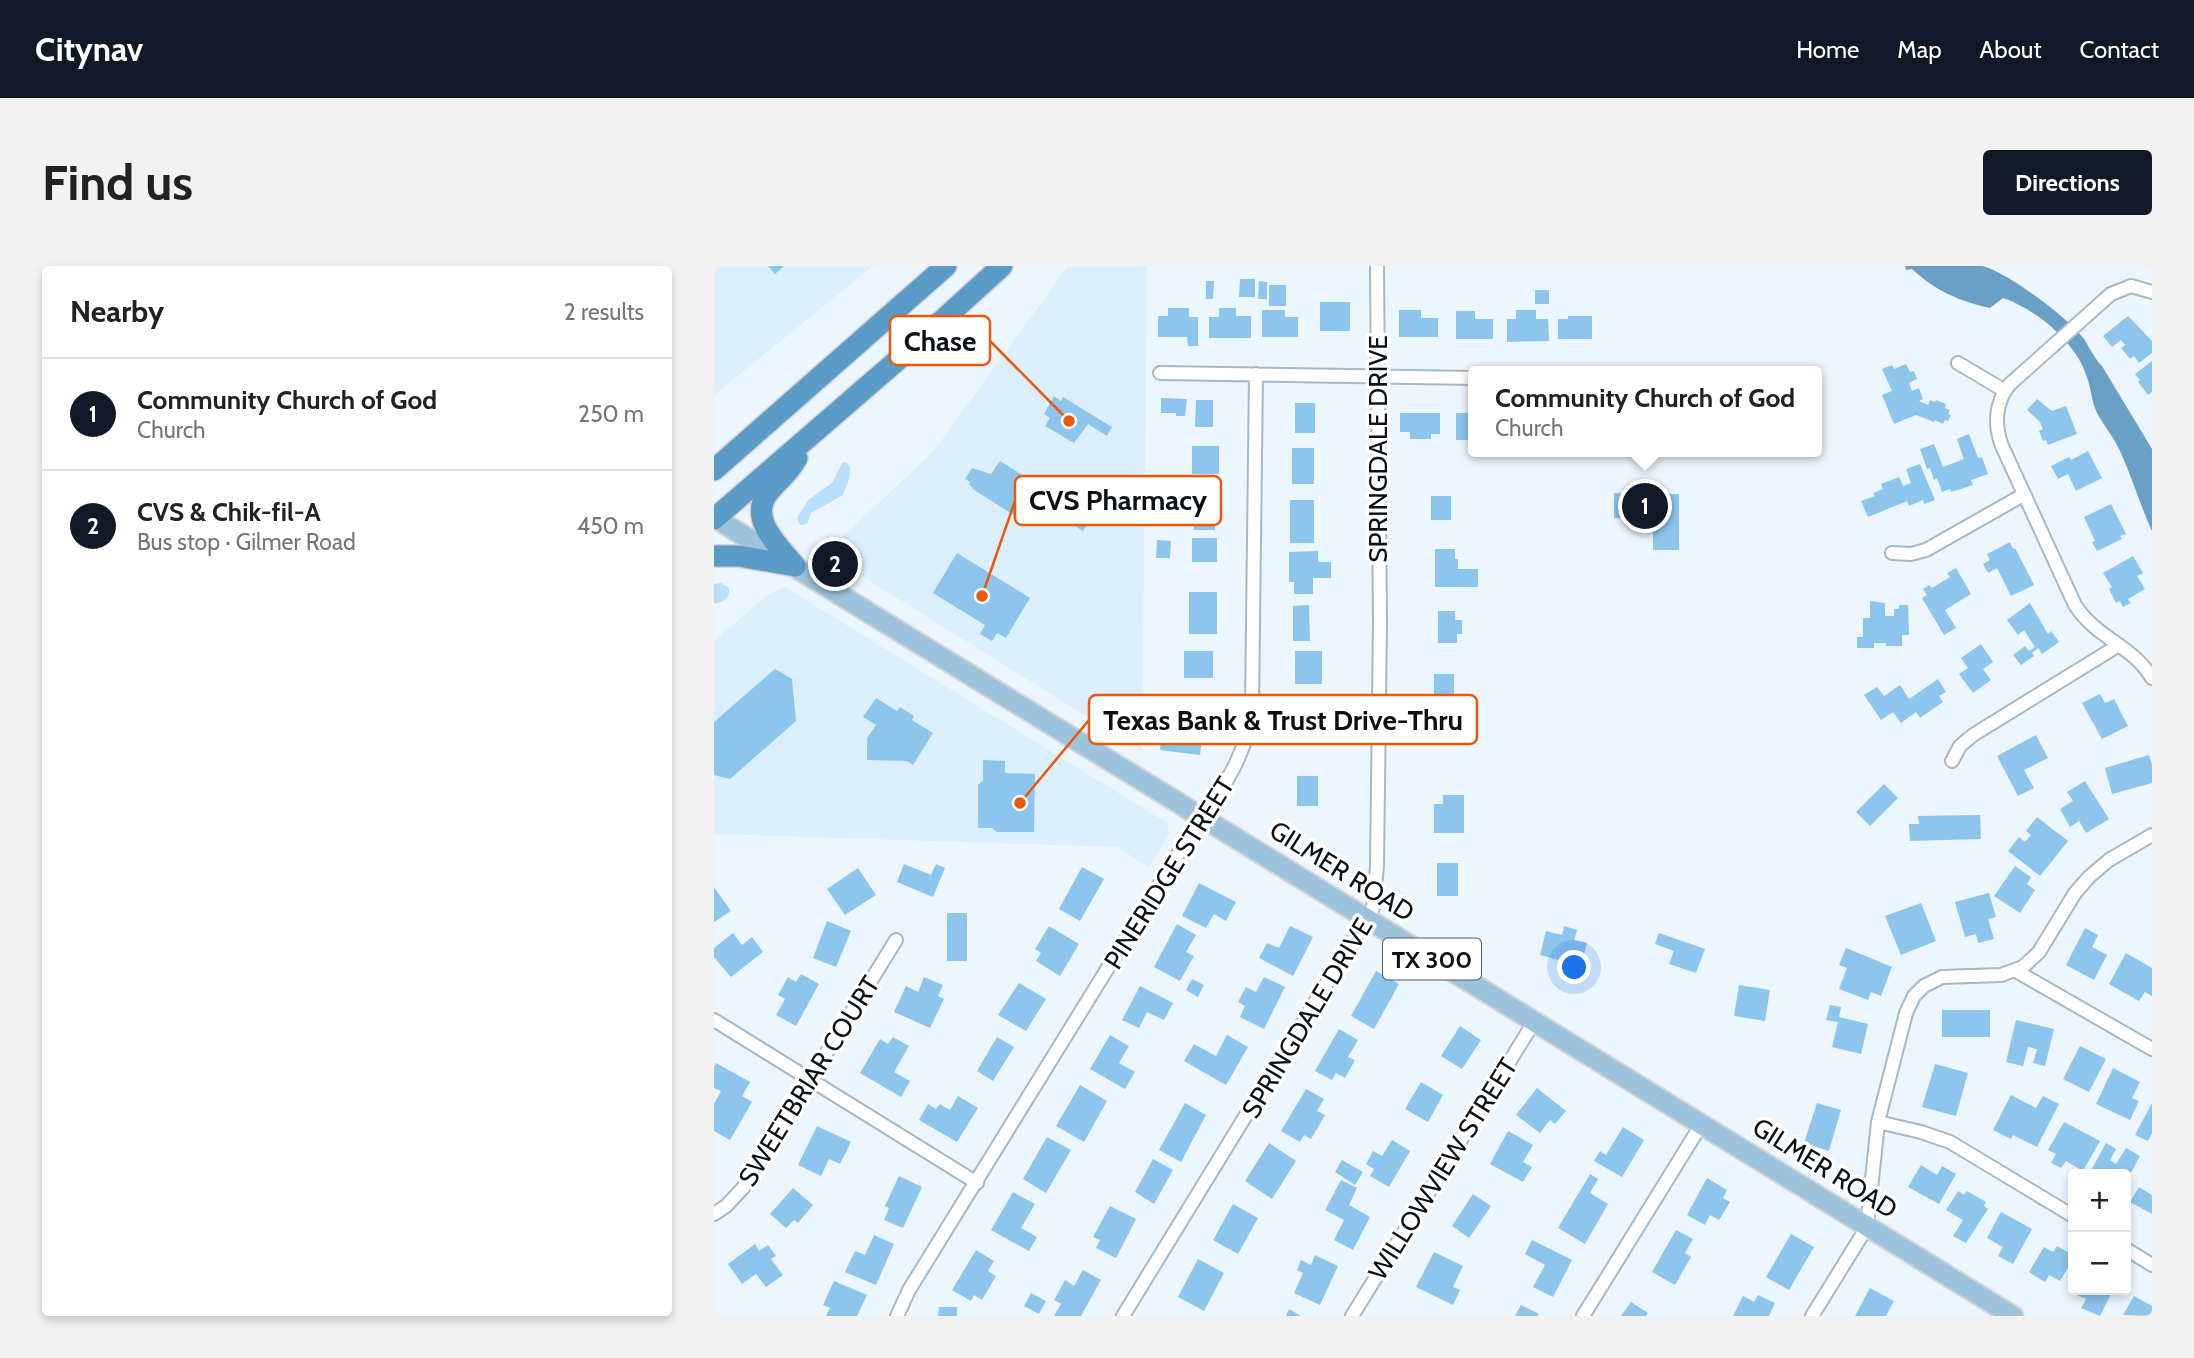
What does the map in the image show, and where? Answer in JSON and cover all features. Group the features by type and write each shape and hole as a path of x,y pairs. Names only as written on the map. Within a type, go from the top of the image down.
{"highway":[{"path":"714,470 946,266"},
{"path":"714,518 915,345 1002,266"},
{"path":"714,450 754,415 793,399"},
{"path":"794,566 765,527 761,510 766,496 789,474 809,437"},
{"path":"714,556 739,556 794,566"}],"main road":[{"name":"GILMER ROAD","path":"714,518 2012,1316"}],"street":[{"name":"SPRINGDALE DRIVE","path":"1123,1316 1368,919 1375,902 1380,635 1377,266"},
{"path":"2152,292 2131,286 2111,294 2052,345 2005,391 1997,410 1997,430 2023,495 2082,615 2098,632 2135,657 2152,678"},
{"path":"1958,363 2005,391"},
{"path":"1160,373 1468,378"},
{"name":"PINERIDGE STREET","path":"897,1316 909,1290 977,1184 1201,817 1218,796 1245,746 1252,715 1256,374"},
{"path":"1892,553 1921,552 2023,495"},
{"path":"1952,761 1960,746 1973,735 2119,645"},
{"path":"1812,1316 1867,1227 1878,1122 1906,1013 1919,990 1942,977 1992,976 2016,971 2039,951 2075,893 2089,877 2109,860 2152,835"},
{"name":"SWEETBRIAR COURT","path":"714,1214 736,1198 743,1188 896,940"},
{"path":"2016,971 2152,1049"},
{"path":"714,1020 977,1184"},
{"name":"WILLOWVIEW STREET","path":"1352,1316 1534,1022"},
{"path":"1878,1122 1950,1142 2068,1213"},
{"path":"1583,1316 1701,1125"},
{"path":"2131,1252 2152,1265"}],"shaded area":[{"path":"714,266 873,266 714,395"},
{"path":"1068,266 1147,266 1142,751 825,553 933,452"},
{"path":"1905,266 1982,266 1993,270 2037,297 2077,330 2152,449 2152,531 2120,451 2097,413 2080,360 2052,327 2027,309 2003,298 1990,308 1948,294 1912,269 1906,270"},
{"path":"846,462 850,467 849,479 843,495 811,513 807,524 800,525 797,518 809,499 832,483 842,463"},
{"path":"721,583 729,588 728,595 723,601 714,604 714,584"},
{"path":"785,587 1167,823 1169,834 1149,867 1117,847 714,834 714,641 769,594"}],"building":[{"path":"768,266 784,266 775,274"},
{"path":"1240,279 1255,279 1255,297 1239,297"},
{"path":"1206,281 1214,281 1213,299 1206,299"},
{"path":"1259,281 1267,282 1267,299 1258,299"},
{"path":"1269,285 1286,285 1286,306 1269,306"},
{"path":"1535,290 1549,290 1549,304 1535,304"},
{"path":"1320,302 1350,302 1350,331 1320,331"},
{"path":"1168,308 1189,308 1189,317 1198,317 1198,346 1188,346 1187,337 1158,337 1158,316 1168,316"},
{"path":"1219,308 1236,308 1236,316 1251,316 1251,338 1209,338 1209,317 1219,317"},
{"path":"1262,310 1285,310 1285,317 1298,317 1298,337 1262,337"},
{"path":"1399,310 1421,310 1421,318 1438,318 1438,337 1399,337"},
{"path":"1516,310 1536,310 1536,319 1548,319 1549,341 1507,342 1507,319 1516,319"},
{"path":"1456,311 1475,311 1475,319 1493,319 1493,339 1456,339"},
{"path":"1568,316 1592,316 1592,339 1558,339 1558,319 1568,319"},
{"path":"2128,316 2152,341 2152,353 2139,363 2134,356 2130,359 2121,348 2125,345 2121,340 2112,347 2103,336"},
{"path":"2152,361 2152,392 2148,395 2135,374"},
{"path":"1906,364 1910,372 1914,371 1917,379 1909,383 1912,391 1919,388 1923,399 1919,401 1928,405 1930,400 1946,404 1945,408 1950,410 1948,414 1951,415 1948,421 1945,420 1943,424 1916,415 1894,424 1882,395 1892,391 1882,369 1892,365 1894,369"},
{"path":"1054,396 1061,401 1063,397 1112,427 1107,436 1088,424 1074,443 1045,426 1050,418 1044,414"},
{"path":"1161,398 1187,399 1185,416 1161,413"},
{"path":"2037,399 2052,411 2066,406 2077,434 2048,445 2046,440 2043,441 2039,431 2043,429 2040,422 2027,410"},
{"path":"1196,400 1213,400 1213,427 1195,427"},
{"path":"1295,403 1315,403 1315,433 1295,433"},
{"path":"1400,413 1440,413 1440,434 1431,434 1431,439 1410,439 1410,432 1400,432"},
{"path":"1456,413 1468,413 1468,440 1456,440"},
{"path":"1969,434 1978,458 1982,457 1988,474 1971,480 1973,485 1942,492 1937,478 1934,480 1930,468 1927,469 1920,449 1934,444 1943,467 1964,459 1957,439"},
{"path":"1192,446 1219,446 1219,474 1192,474"},
{"path":"1292,448 1314,448 1314,484 1292,484"},
{"path":"2088,451 2102,478 2076,491 2068,474 2058,479 2051,466"},
{"path":"1000,461 1091,518 1083,531 1033,501 1022,520 974,490 965,479 972,468 991,474"},
{"path":"1920,464 1935,500 1924,504 1923,500 1909,506 1907,501 1868,517 1861,501 1875,496 1873,493 1883,489 1881,484 1899,477 1903,486 1911,483 1906,469"},
{"path":"1649,485 1661,485 1661,494 1679,494 1679,550 1653,550 1653,525 1661,525 1661,519 1614,518 1614,493 1648,494"},
{"path":"1431,496 1451,496 1451,520 1431,520"},
{"path":"1290,500 1314,500 1314,543 1290,543"},
{"path":"1194,501 1215,501 1215,530 1194,530"},
{"path":"2111,504 2126,534 2120,536 2122,539 2097,551 2084,517"},
{"path":"1192,538 1217,538 1217,562 1192,562"},
{"path":"1157,540 1171,541 1170,558 1156,558"},
{"path":"2010,542 2034,585 2011,596 1997,568 1988,573 1983,564 1990,560 1987,554"},
{"path":"1435,549 1455,549 1458,569 1478,569 1478,587 1435,587"},
{"path":"1318,551 1318,562 1331,562 1331,578 1313,578 1313,594 1294,594 1294,582 1289,582 1289,552"},
{"path":"957,553 1030,598 1006,638 997,633 992,641 980,634 985,625 933,593"},
{"path":"2133,556 2143,573 2137,576 2145,589 2128,599 2131,603 2123,607 2120,601 2116,603 2109,589 2112,587 2103,573"},
{"path":"1956,568 1971,594 1945,610 1956,628 1944,635 1922,598 1927,595 1923,589 1929,585 1932,588 1950,577 1947,573"},
{"path":"1189,592 1217,592 1217,634 1189,634"},
{"path":"1870,601 1885,603 1885,616 1894,616 1894,609 1899,609 1899,605 1908,605 1909,635 1902,635 1902,646 1874,643 1874,648 1857,648 1857,637 1863,637 1863,618 1870,618"},
{"path":"2030,603 2048,634 2051,631 2059,642 2042,654 2038,648 2032,653 2034,656 2021,665 2013,655 2025,646 2029,651 2035,647 2024,630 2018,635 2007,620"},
{"path":"1309,605 1310,641 1293,641 1293,606"},
{"path":"1438,611 1455,611 1455,620 1462,620 1462,634 1457,634 1457,643 1438,643"},
{"path":"1981,644 1993,662 1983,669 1991,680 1973,693 1959,674 1968,668 1961,658"},
{"path":"1184,651 1213,651 1213,678 1184,678"},
{"path":"1295,651 1322,651 1322,684 1295,684"},
{"path":"775,669 792,679 796,721 730,779 714,775 714,722"},
{"path":"1434,674 1454,674 1454,706 1434,706"},
{"path":"1938,679 1946,692 1939,696 1943,702 1920,718 1916,712 1901,723 1893,712 1881,720 1864,695 1877,687 1884,696 1900,685 1909,699"},
{"path":"2100,694 2105,703 2114,699 2128,726 2102,739 2082,703"},
{"path":"1297,696 1315,696 1315,705 1330,705 1330,722 1319,722 1319,743 1296,743"},
{"path":"876,698 897,711 900,707 914,716 912,720 933,733 913,765 907,761 867,760 867,738 876,725 863,717"},
{"path":"1186,700 1207,703 1200,755 1160,750 1162,732 1182,734"},
{"path":"2036,735 2048,758 2024,770 2034,788 2018,796 1997,756"},
{"path":"2149,755 2152,783 2112,794 2105,768"},
{"path":"983,760 1005,761 1005,773 1035,774 1034,832 997,832 992,828 978,828 978,785 983,781"},
{"path":"1297,776 1318,776 1318,806 1297,806"},
{"path":"2085,781 2109,819 2086,833 2079,821 2070,827 2060,809 2073,801 2067,792"},
{"path":"1884,784 1898,798 1870,826 1856,812"},
{"path":"1443,795 1464,795 1464,833 1434,833 1434,804 1443,804"},
{"path":"1980,815 1981,839 1910,841 1909,824 1919,824 1918,816"},
{"path":"2037,817 2068,841 2040,876 2008,851 2019,837 2025,842 2031,835 2026,831"},
{"path":"1437,863 1458,863 1458,896 1437,896"},
{"path":"904,864 931,875 936,864 945,868 933,897 897,882"},
{"path":"2015,866 2031,877 2027,884 2035,890 2020,913 1994,896"},
{"path":"1082,867 1104,879 1080,921 1059,909"},
{"path":"858,868 876,895 845,915 827,889"},
{"path":"1199,883 1236,902 1226,921 1214,914 1206,928 1182,916"},
{"path":"714,887 731,911 714,922"},
{"path":"1989,893 1996,917 1988,919 1994,939 1978,943 1976,934 1965,937 1955,902"},
{"path":"1921,903 1936,941 1901,955 1885,916"},
{"path":"947,913 967,913 967,961 947,961"},
{"path":"827,921 851,931 836,967 813,958"},
{"path":"1177,924 1196,935 1186,952 1194,956 1180,981 1154,967"},
{"path":"1049,926 1079,944 1060,976 1036,961 1041,953 1035,949"},
{"path":"1290,926 1313,937 1293,976 1259,958 1267,943 1279,948"},
{"path":"1564,926 1577,930 1574,940 1587,943 1581,966 1540,955 1546,931 1562,935"},
{"path":"2085,928 2098,935 2092,947 2107,955 2094,980 2066,965"},
{"path":"733,933 742,945 752,937 763,952 731,977 714,957 714,948"},
{"path":"1659,933 1705,949 1696,973 1669,964 1674,951 1655,944"},
{"path":"1846,948 1892,967 1881,996 1871,992 1868,1000 1839,989 1847,968 1839,965"},
{"path":"2126,953 2152,968 2152,996 2145,992 2139,1001 2109,984"},
{"path":"1376,971 1399,984 1374,1029 1351,1016"},
{"path":"801,974 819,984 796,1026 776,1015 785,999 778,995 788,977 796,982"},
{"path":"924,977 943,985 938,996 944,999 930,1028 894,1012 906,986 918,992"},
{"path":"1264,977 1285,987 1264,1029 1240,1017 1245,1006 1238,1002 1246,987 1256,992"},
{"path":"1192,979 1204,985 1198,997 1186,990"},
{"path":"1019,983 1046,999 1026,1031 998,1015"},
{"path":"1739,985 1770,990 1765,1021 1734,1016"},
{"path":"1140,986 1173,1003 1164,1020 1147,1012 1139,1028 1122,1020"},
{"path":"1830,1005 1841,1007 1839,1017 1868,1024 1861,1054 1832,1047 1838,1022 1826,1020"},
{"path":"1942,1010 1990,1010 1990,1037 1942,1037"},
{"path":"2016,1020 2054,1029 2045,1066 2033,1063 2037,1049 2028,1047 2023,1066 2006,1062"},
{"path":"1460,1026 1481,1040 1462,1069 1441,1056"},
{"path":"1339,1029 1358,1040 1348,1057 1355,1060 1345,1078 1336,1073 1332,1080 1315,1071"},
{"path":"1110,1035 1129,1046 1119,1063 1135,1072 1125,1089 1090,1069"},
{"path":"1227,1035 1248,1047 1226,1085 1184,1061 1194,1044 1216,1056"},
{"path":"893,1037 909,1046 894,1072 910,1081 901,1097 860,1073 880,1039 888,1044"},
{"path":"997,1037 1014,1047 993,1081 977,1071"},
{"path":"2080,1046 2106,1059 2089,1092 2063,1079"},
{"path":"716,1063 750,1082 742,1096 752,1102 730,1140 714,1131 714,1104 721,1091 714,1088"},
{"path":"1935,1064 1968,1073 1956,1116 1922,1107"},
{"path":"2113,1068 2140,1082 2132,1098 2139,1101 2130,1120 2096,1104"},
{"path":"1421,1082 1443,1095 1428,1122 1405,1109"},
{"path":"1080,1085 1107,1101 1084,1142 1056,1126"},
{"path":"1537,1088 1566,1111 1555,1124 1550,1120 1540,1133 1516,1115"},
{"path":"1306,1089 1324,1099 1317,1111 1325,1115 1311,1139 1304,1135 1300,1142 1281,1131"},
{"path":"2011,1095 2036,1108 2043,1096 2059,1104 2037,1147 2013,1135 2011,1139 1993,1130"},
{"path":"958,1096 978,1108 957,1142 919,1120 928,1104 936,1109 940,1104 950,1110"},
{"path":"1185,1103 1206,1115 1181,1162 1159,1150"},
{"path":"1817,1103 1841,1110 1829,1151 1804,1143"},
{"path":"2152,1103 2152,1133 2148,1141 2135,1135"},
{"path":"2064,1122 2100,1141 2084,1169 2066,1161 2061,1168 2051,1163 2056,1154 2048,1150"},
{"path":"817,1126 851,1142 840,1164 829,1159 821,1176 798,1165"},
{"path":"1623,1127 1644,1140 1622,1177 1594,1161 1600,1151 1606,1155"},
{"path":"1508,1131 1533,1145 1523,1162 1532,1167 1523,1182 1490,1164"},
{"path":"1047,1137 1071,1150 1046,1193 1023,1179"},
{"path":"1392,1140 1410,1151 1389,1187 1370,1176 1374,1169 1366,1164 1373,1151 1382,1156"},
{"path":"1269,1143 1296,1161 1272,1199 1245,1181"},
{"path":"2106,1143 2116,1149 2110,1160 2116,1164 2126,1148 2140,1156 2131,1173 2131,1169 2092,1169"},
{"path":"1153,1159 1173,1170 1154,1204 1135,1192"},
{"path":"1342,1160 1363,1172 1355,1185 1335,1172"},
{"path":"1921,1165 1937,1175 1942,1166 1956,1174 1939,1204 1908,1187"},
{"path":"1590,1174 1598,1179 1590,1193 1608,1204 1585,1244 1558,1228"},
{"path":"899,1176 922,1187 903,1228 884,1220 889,1208 885,1206"},
{"path":"1707,1178 1727,1190 1723,1198 1730,1202 1719,1220 1710,1215 1705,1225 1687,1215"},
{"path":"1341,1180 1357,1188 1349,1205 1370,1217 1353,1250 1334,1240 1344,1220 1325,1210"},
{"path":"2139,1187 2152,1195 2152,1214 2131,1203"},
{"path":"793,1188 813,1205 798,1223 794,1220 786,1228 770,1214"},
{"path":"1958,1191 1964,1195 1967,1191 1986,1202 1984,1206 1988,1209 1966,1243 1953,1236 1963,1220 1946,1210"},
{"path":"1013,1192 1035,1204 1021,1228 1037,1237 1029,1251 991,1230"},
{"path":"1473,1194 1491,1206 1469,1238 1452,1226"},
{"path":"1233,1204 1258,1218 1238,1254 1213,1240"},
{"path":"1110,1206 1136,1219 1116,1258 1096,1248 1100,1240 1093,1237"},
{"path":"2001,1212 2032,1229 2013,1264 1998,1256 2003,1247 1987,1238"},
{"path":"1676,1230 1693,1239 1685,1253 1691,1257 1675,1285 1652,1272"},
{"path":"1791,1234 1814,1247 1789,1290 1766,1277"},
{"path":"874,1235 894,1244 876,1285 845,1272 855,1251 865,1255"},
{"path":"1532,1240 1572,1260 1553,1297 1533,1287 1545,1265 1525,1254"},
{"path":"755,1244 759,1251 768,1245 776,1256 771,1259 783,1275 766,1287 756,1274 742,1284 728,1264"},
{"path":"2057,1246 2068,1252 2068,1267 2060,1281 2049,1275 2045,1282 2029,1272 2044,1247 2053,1252"},
{"path":"976,1250 994,1261 988,1271 996,1276 982,1300 974,1295 971,1301 952,1290"},
{"path":"1434,1252 1463,1266 1453,1287 1460,1290 1453,1305 1416,1287"},
{"path":"1315,1255 1338,1266 1320,1305 1294,1293 1303,1273 1297,1270 1301,1260 1311,1265"},
{"path":"1198,1259 1224,1273 1204,1311 1178,1297"},
{"path":"1083,1270 1101,1280 1081,1316 1054,1316 1061,1304 1054,1300 1065,1280 1074,1286"},
{"path":"834,1281 867,1295 857,1316 826,1316 830,1308 823,1305"},
{"path":"1870,1288 1894,1301 1886,1316 1855,1316"},
{"path":"1031,1293 1046,1301 1039,1314 1024,1306"},
{"path":"1758,1295 1775,1303 1769,1316 1733,1316 1743,1296 1754,1302"},
{"path":"2077,1295 2110,1295 2100,1316 2081,1308 2086,1299"},
{"path":"2134,1296 2152,1306 2152,1316 2123,1315"},
{"path":"1631,1302 1648,1313 1646,1316 1621,1316"},
{"path":"1521,1305 1539,1314 1515,1316"},
{"path":"939,1307 957,1307 957,1316 938,1316"},
{"path":"1289,1309 1301,1316 1286,1316"}],"place":[{"name":"Chase","path":"1069,421"},
{"name":"Community Church of God","path":"1645,506"},
{"name":"CVS & Chik-fil-A","path":"835,564"},
{"name":"CVS Pharmacy","path":"982,596"},
{"name":"Texas Bank & Trust Drive-Thru","path":"1020,803"}]}
